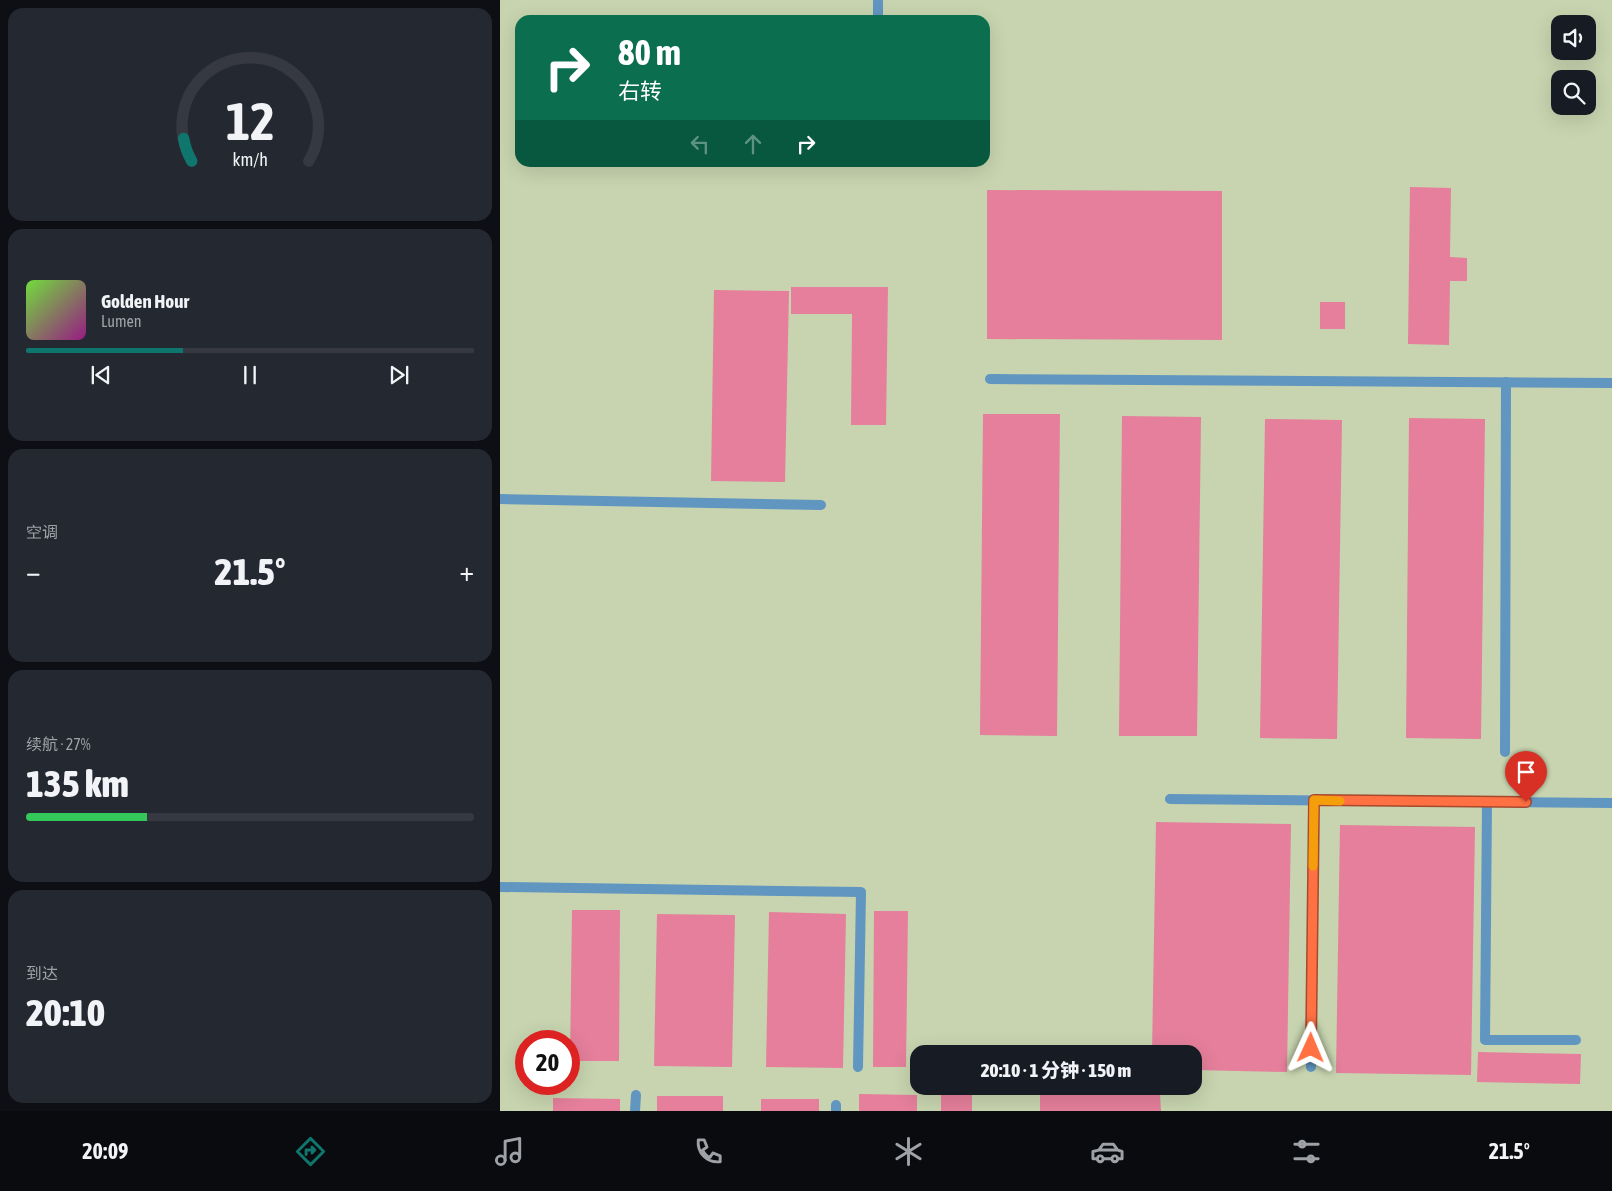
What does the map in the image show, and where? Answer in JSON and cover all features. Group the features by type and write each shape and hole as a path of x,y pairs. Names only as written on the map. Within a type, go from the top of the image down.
{"lane":[{"path":"878,0 878,15"},
{"path":"990,379 1612,383"},
{"path":"1505,752 1506,382"},
{"path":"500,499 821,505"},
{"path":"1170,799 1612,803"},
{"path":"1311,1067 1314,800"},
{"path":"1487,802 1485,1040 1576,1040"},
{"path":"500,888 861,892 858,1067"},
{"path":"635,1111 636,1095"}],"building":[{"path":"1410,187 1451,188 1450,257 1467,258 1467,281 1450,281 1449,345 1408,344"},
{"path":"987,190 1222,191 1222,340 987,339"},
{"path":"791,287 888,287 886,425 851,425 852,314 791,314"},
{"path":"714,290 789,291 785,482 711,481"},
{"path":"1320,302 1345,302 1345,329 1320,329"},
{"path":"983,414 1060,414 1057,736 980,735"},
{"path":"1122,416 1201,417 1197,736 1119,736"},
{"path":"1409,418 1485,419 1481,739 1406,738"},
{"path":"1265,419 1342,420 1337,739 1260,738"},
{"path":"1156,822 1291,824 1287,1072 1202,1070 1202,1045 1152,1045"},
{"path":"1340,825 1475,827 1471,1075 1336,1073"},
{"path":"572,910 620,910 619,1061 580,1061 580,1030 570,1030"},
{"path":"874,911 908,911 906,1067 873,1067"},
{"path":"769,912 846,914 843,1068 766,1067"},
{"path":"657,914 735,915 732,1067 654,1066"},
{"path":"1478,1052 1581,1054 1580,1084 1477,1082"},
{"path":"859,1094 917,1095 917,1111 859,1111"},
{"path":"941,1095 972,1095 972,1111 941,1111"},
{"path":"1040,1095 1160,1095 1161,1111 1040,1111"},
{"path":"657,1096 723,1096 723,1111 657,1111"},
{"path":"553,1098 620,1099 620,1111 553,1111"},
{"path":"761,1099 819,1099 819,1111 761,1111"}],"slow traffic":[{"path":"1313,866 1314,800 1340,801"}],"route":[{"path":"1311,1048 1314,800 1526,802"}]}
